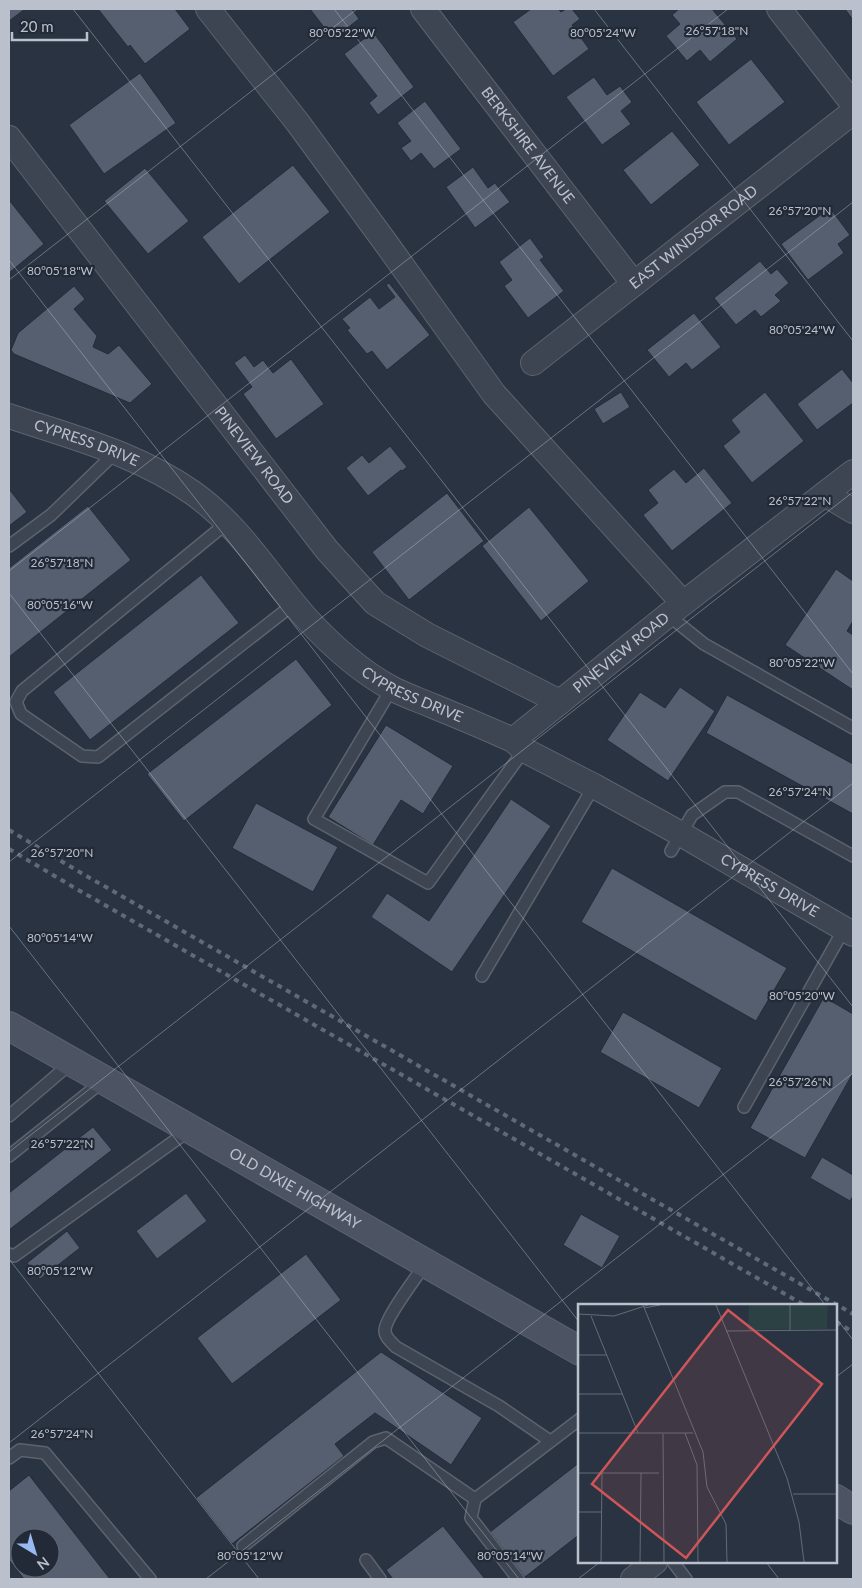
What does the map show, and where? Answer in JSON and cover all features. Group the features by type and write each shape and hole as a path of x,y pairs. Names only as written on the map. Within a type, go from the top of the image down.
{"street":[{"name":"PINEVIEW ROAD","path":"208,9 298,123 494,394 675,609"},
{"name":"BERKSHIRE AVENUE","path":"422,9 634,284"},
{"path":"779,9 853,104"},
{"name":"EAST WINDSOR ROAD","path":"533,363 853,112"},
{"name":"PINEVIEW ROAD","path":"9,138 327,550 375,603 427,634 560,702"},
{"name":"CYPRESS DRIVE","path":"9,417 117,452 164,474 194,494 228,522 243,538 306,618 338,650 373,677 392,688 519,745 594,786 676,843 849,932"},
{"name":"PINEVIEW ROAD","path":"519,745 560,702 675,609 853,472"},
{"path":"825,494 853,510"},
{"name":"OLD DIXIE HIGHWAY","path":"9,1026 578,1350"},
{"path":"837,1500 853,1510"},
{"path":"633,1579 654,1563"}],"lane":[{"path":"9,546 51,515 117,452"},
{"path":"228,522 22,690 16,702 20,714 82,756 98,757 295,603"},
{"path":"675,609 704,644 853,728"},
{"path":"392,688 314,819 428,883 519,745"},
{"path":"482,976 594,786"},
{"path":"676,843 692,815 725,792 738,792 853,856"},
{"path":"744,1107 849,932"},
{"path":"9,1116 72,1062"},
{"path":"9,1156 104,1080"},
{"path":"9,1254 14,1256 191,1129"},
{"path":"426,1263 389,1319 385,1330 387,1337 396,1347 499,1406 550,1441"},
{"path":"518,1579 472,1518 475,1499 578,1420"},
{"path":"243,1546 373,1442 386,1438 475,1499"},
{"path":"9,1458 20,1450 45,1453 150,1579"},
{"path":"366,1560 380,1579"},
{"path":"673,1563 686,1579"}],"building":[{"path":"9,9 25,9 9,21"},
{"path":"98,9 175,9 190,29 145,64 130,45 128,47"},
{"path":"310,9 352,9 359,19 333,39"},
{"path":"531,9 558,9 561,12 566,9 572,9 580,19 572,25 589,49 553,76 513,22"},
{"path":"679,9 712,9 737,39 710,62 700,50 687,61 666,36 680,24 672,15"},
{"path":"845,9 853,9 853,20"},
{"path":"373,32 414,87 378,115 369,103 377,96 344,54"},
{"path":"751,59 785,102 729,145 696,102"},
{"path":"140,73 176,123 104,174 69,125"},
{"path":"594,77 607,95 620,86 632,102 621,111 631,124 602,145 566,97"},
{"path":"425,101 461,149 434,169 421,153 411,161 401,148 411,141 397,123"},
{"path":"672,131 700,165 651,205 623,170"},
{"path":"293,165 330,212 239,284 202,237"},
{"path":"473,167 488,188 495,183 510,202 475,228 446,187"},
{"path":"145,168 189,221 148,254 104,201"},
{"path":"9,200 44,244 9,273"},
{"path":"830,208 850,235 838,244 844,253 808,280 781,244"},
{"path":"530,238 544,257 540,260 564,291 528,318 504,286 512,280 499,262"},
{"path":"760,261 771,274 777,269 789,283 775,295 781,301 761,317 755,310 736,325 714,298"},
{"path":"389,283 430,335 387,370 372,351 367,354 347,330 350,328 342,319 370,297 379,309 395,297 386,285"},
{"path":"74,286 85,299 74,309 97,336 93,347 108,354 119,345 152,384 130,403 14,354 11,350 18,333"},
{"path":"694,313 721,347 692,370 686,363 669,377 647,350"},
{"path":"245,355 254,367 263,360 273,373 291,359 324,404 276,439 243,394 252,387 234,363"},
{"path":"842,369 853,383 853,403 817,430 797,404"},
{"path":"621,392 630,407 603,424 594,409"},
{"path":"765,392 804,441 752,483 723,446 740,432 731,420"},
{"path":"390,446 407,467 368,496 346,468 362,455 369,463"},
{"path":"704,468 732,503 672,551 643,515 658,503 648,490 674,469 686,483"},
{"path":"9,489 27,512 9,526"},
{"path":"447,493 484,541 409,600 372,552"},
{"path":"88,506 131,560 9,657 9,568"},
{"path":"529,507 589,581 541,621 482,546"},
{"path":"836,569 853,581 853,621 847,631 853,635 853,690 785,645"},
{"path":"201,575 239,623 90,740 53,692"},
{"path":"296,659 332,705 184,821 147,774"},
{"path":"680,687 715,711 668,781 607,740 640,692 665,708"},
{"path":"727,695 853,764 853,814 706,733"},
{"path":"386,725 453,766 423,814 401,800 373,845 328,817"},
{"path":"511,799 551,826 452,972 371,917 387,893 429,921"},
{"path":"256,803 338,847 313,892 232,848"},
{"path":"612,868 787,968 756,1021 581,922"},
{"path":"824,997 853,1014 853,1073 805,1158 750,1128"},
{"path":"623,1012 722,1068 699,1108 600,1052"},
{"path":"93,1127 112,1150 9,1230 9,1193"},
{"path":"822,1157 853,1175 853,1196 850,1201 810,1178"},
{"path":"186,1193 207,1221 157,1259 136,1231"},
{"path":"581,1214 620,1236 602,1268 563,1245"},
{"path":"67,1231 80,1248 40,1279 27,1263"},
{"path":"306,1254 341,1300 232,1384 197,1338"},
{"path":"381,1352 482,1418 451,1465 375,1413 335,1444 344,1456 232,1544 196,1498"},
{"path":"578,1464 578,1536 525,1577 490,1532"},
{"path":"29,1475 110,1579 24,1579 60,1578 60,1528 10,1528 10,1561 9,1491"},
{"path":"443,1526 485,1579 393,1579 386,1570"}],"railway":[{"path":"9,830 836,1304"},
{"path":"9,849 803,1304"},
{"path":"837,1305 853,1314"},
{"path":"837,1323 853,1332"}]}
